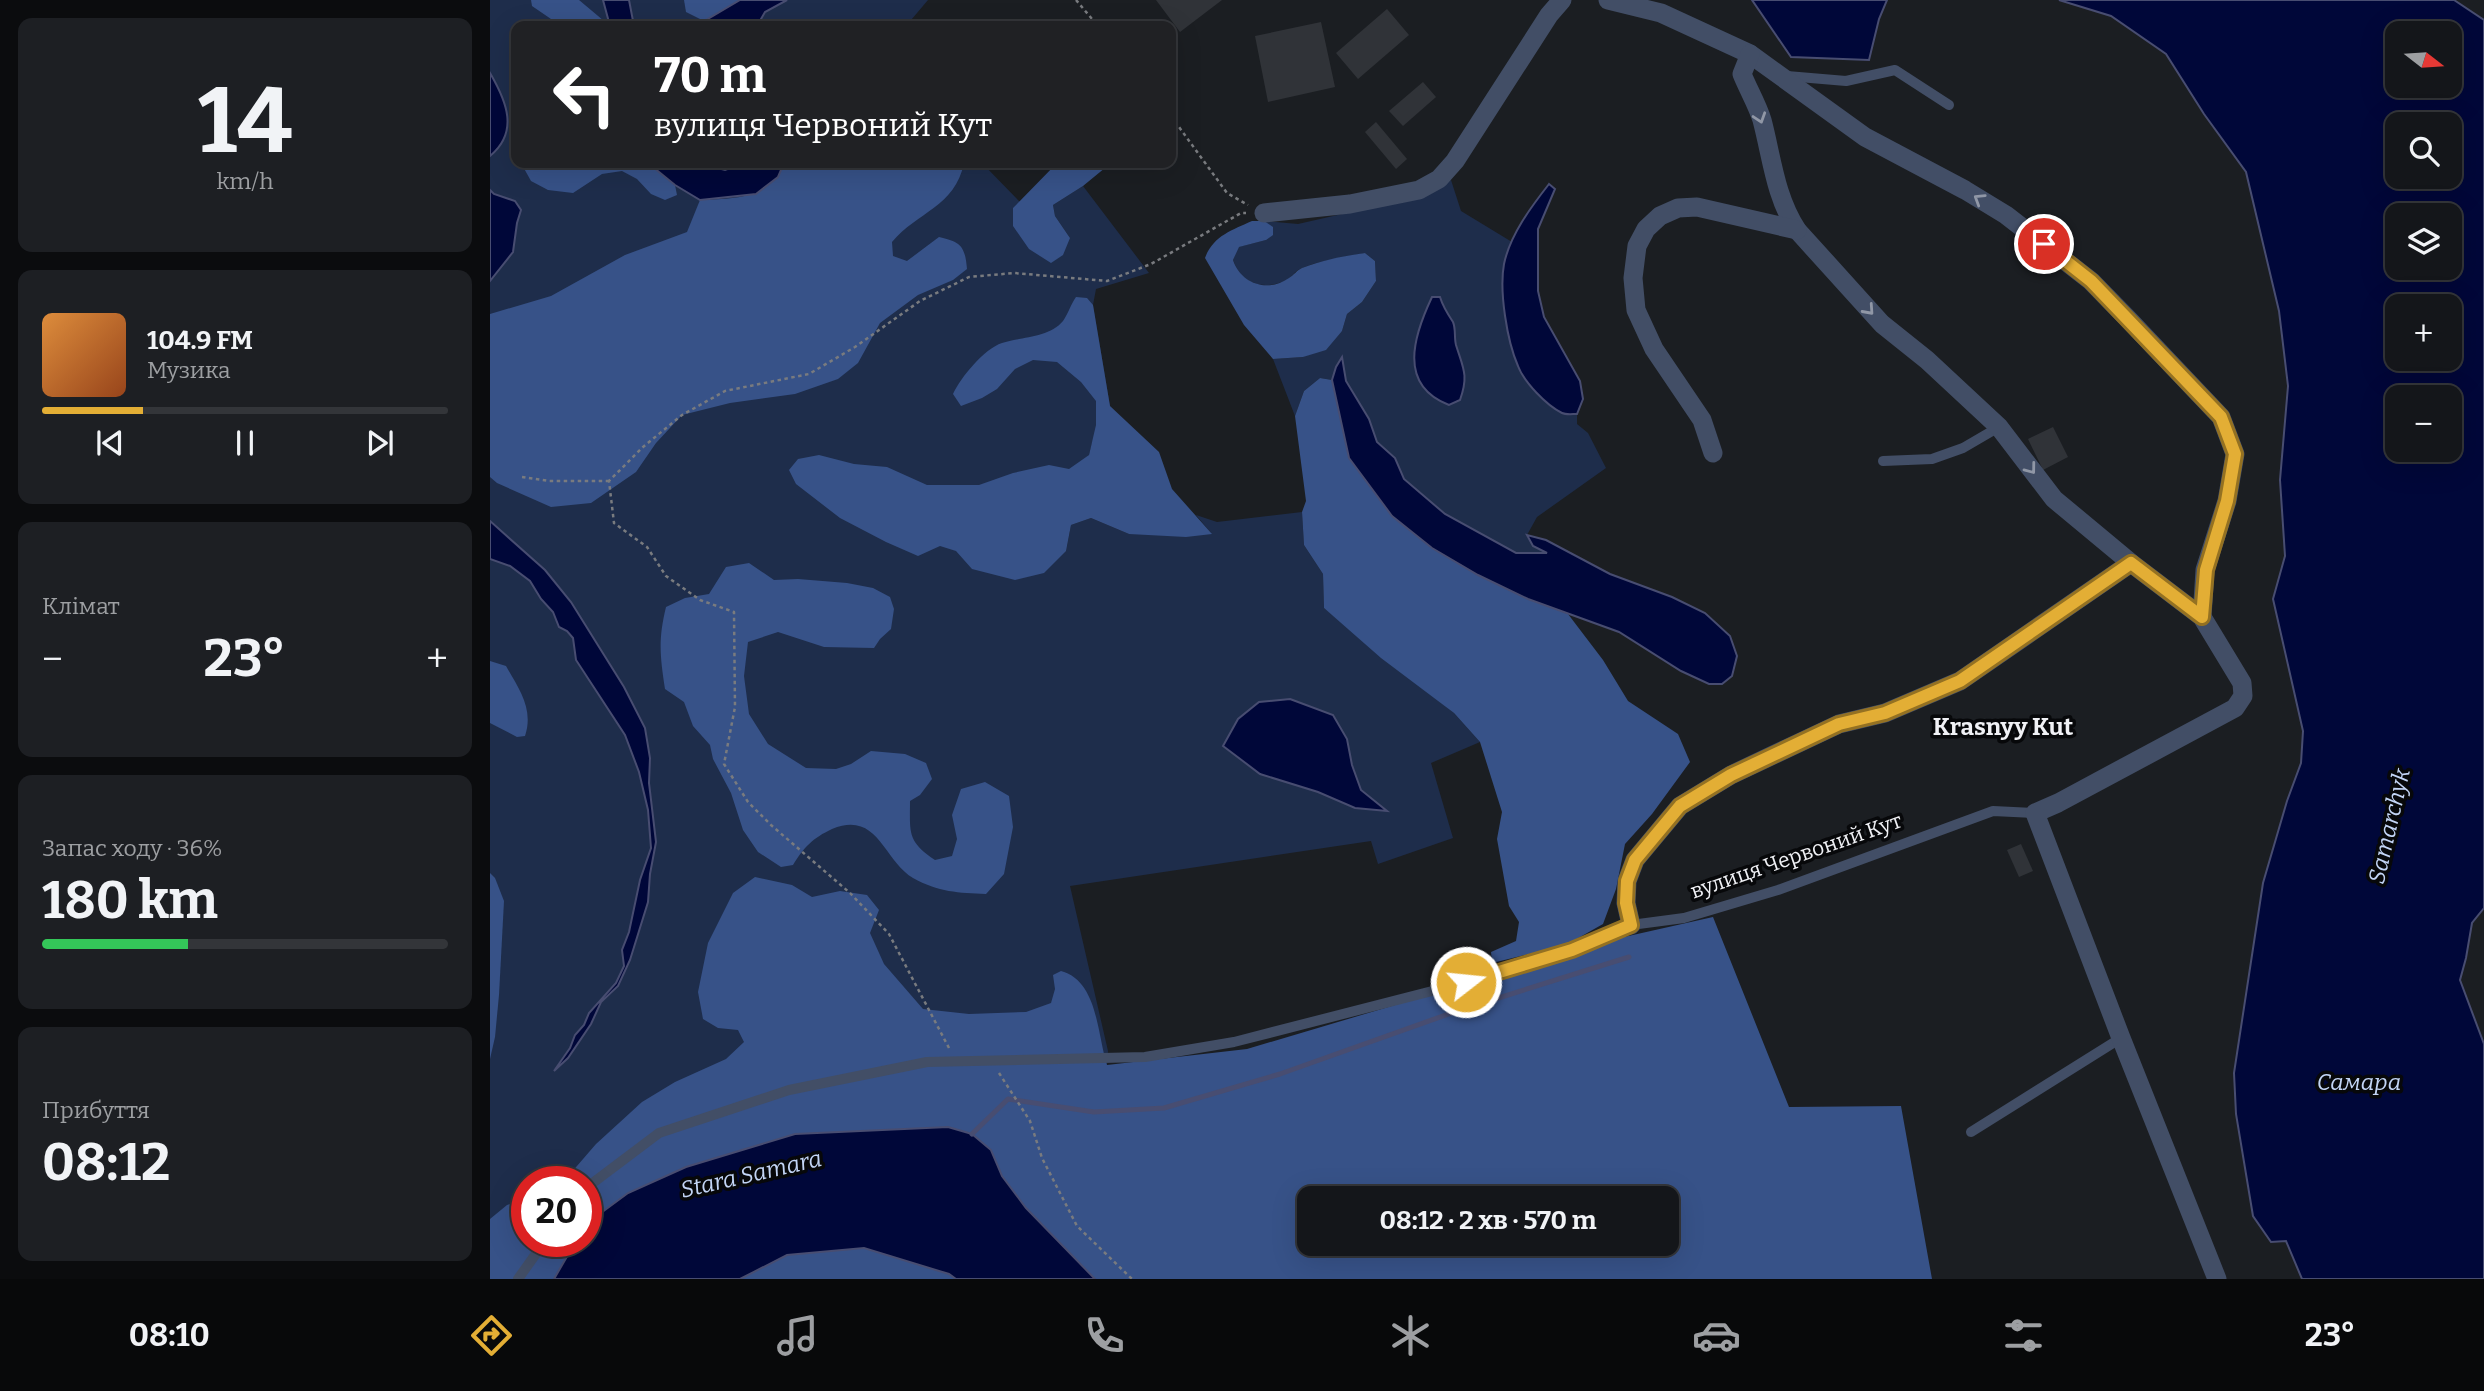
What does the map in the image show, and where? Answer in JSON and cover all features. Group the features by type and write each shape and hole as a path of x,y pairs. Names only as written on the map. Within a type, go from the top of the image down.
{"street":[{"path":"1264,213 1362,202 1419,190 1439,179 1455,161 1549,15 1562,0"},
{"path":"1608,0 1661,13 1750,54 1865,137 2006,215 2091,281 2221,417 2235,454 2227,501 2206,570 2202,617"},
{"path":"1750,54 1742,74 1761,118 1773,174 1786,213 1797,230 1882,324 1927,360 1999,427 2053,499 2202,617 2242,683 2243,696 2235,708 2035,813 2120,1038 2217,1279"},
{"path":"1713,453 1702,420 1654,349 1636,310 1633,278 1637,246 1646,229 1661,216 1678,208 1697,207 1797,230"},
{"path":"1631,925 1626,892 1635,860 1680,806 1731,775 1839,724 1885,713 1960,681 2131,563"}],"lane":[{"path":"1780,75 1846,81 1895,70 1949,105"},
{"path":"1883,461 1932,459 1964,448 1999,427"},
{"name":"вулиця Червоний Кут","path":"602,1176 659,1133 789,1090 927,1062 1145,1057 1234,1042 1440,989 1546,958 1631,925 1684,918 1778,890 1993,811 2035,813"},
{"path":"1971,1132 2120,1038"},
{"path":"517,1279 533,1257"}],"path":[{"path":"1076,0 1094,21"},
{"path":"1176,123 1227,193 1264,213"},
{"path":"522,477 549,481 609,481 643,447 682,415 725,391 809,374 855,347 920,301 969,278 1014,274 1107,281 1151,264 1241,213 1264,213"},
{"path":"609,481 614,523 647,547 666,576 700,600 734,612 735,707 724,764 748,802 850,893 889,934 956,1062"},
{"path":"992,1061 1030,1121 1042,1158 1077,1226 1132,1279"}],"shaded area":[{"path":"490,0 928,0 910,21 511,21 511,168 987,168 1019,201 1070,238 1055,216 1053,205 1083,186 1149,273 1096,289 1093,305 1110,406 1089,455 1079,470 1066,551 1071,525 1091,518 1129,534 1211,533 1196,515 1217,522 1302,512 1304,545 1323,574 1324,608 1454,713 1480,742 1431,763 1453,838 1378,864 1371,841 1070,886 1108,1051 1107,1065 1002,1176 1095,1279 490,1279","holes":["1347,739 1361,790 1386,810 1355,808 1318,792"]},
{"path":"531,0 579,0 604,21 551,19 532,6"},
{"path":"684,0 740,0 704,21 686,12"},
{"path":"524,168 654,168 675,185 677,195 665,200 651,194 637,179 622,171 602,174 573,193 548,190 531,181"},
{"path":"782,168 962,168 952,190 944,199 892,242 893,256 907,261 939,237 952,241 963,250 967,269 953,280 918,295 880,323 858,363 838,379 795,394 730,403 682,415 656,443 636,472 591,503 551,507 497,483 490,477 490,314 551,296 625,255 687,232 700,200 750,195 778,175"},
{"path":"1052,168 1105,168 1053,205 1055,216 1070,238 1063,255 1051,263 1029,249 1013,226 1013,208"},
{"path":"1451,180 1461,211 1512,242 1525,232 1537,264 1538,291 1564,414 1577,414 1577,424 1588,433 1606,468 1537,517 1527,535 1549,553 1516,553 1445,514 1420,495 1404,479 1395,458 1377,442 1369,419 1346,381 1342,358 1332,380 1320,378 1304,391 1295,416 1273,359 1303,357 1342,331 1347,314 1362,302 1376,281 1375,261 1365,253 1332,260 1300,269 1287,280 1262,285 1242,275 1233,260 1238,247 1266,240 1264,221 1298,224 1430,194"},
{"path":"1252,221 1264,221 1273,227 1273,235 1266,240 1239,247 1233,260 1242,275 1256,284 1281,283 1302,268 1341,257 1365,253 1375,261 1376,281 1362,302 1347,314 1342,331 1326,350 1303,357 1273,359 1244,325 1205,258 1218,239"},
{"path":"1076,297 1087,298 1093,305 1110,406 1159,452 1172,489 1212,534 1186,537 1129,534 1091,518 1071,525 1066,551 1044,573 1015,580 972,569 956,551 940,546 918,556 886,542 840,518 796,484 789,470 798,459 819,455 854,464 887,467 927,485 979,485 1013,473 1049,465 1069,469 1089,455 1096,425 1096,401 1081,382 1057,362 1033,360 1015,369 997,389 961,406 953,394 967,372 988,351 1002,343 1042,334 1057,327"},
{"path":"1320,378 1332,380 1349,458 1528,599 1568,614 1603,660 1628,701 1678,734 1690,762 1652,814 1625,844 1616,889 1603,924 1566,945 1492,963 1491,952 1516,941 1519,922 1509,906 1497,839 1502,812 1480,742 1454,713 1381,658 1324,608 1323,574 1304,545 1302,512 1306,501 1295,416 1304,391"},
{"path":"749,563 774,580 847,583 873,588 890,597 894,609 891,629 874,648 824,647 778,632 748,642 744,676 749,714 768,744 806,768 836,769 851,764 871,751 905,754 926,763 932,779 920,795 910,801 911,829 919,847 935,860 952,856 957,839 952,815 961,789 985,782 1009,796 1013,827 1004,874 986,894 940,889 922,883 903,870 870,831 860,826 847,825 825,832 801,853 793,865 781,867 758,852 743,830 731,793 713,759 710,745 693,726 684,702 665,689 661,648 666,607 685,598 709,594 726,567"},
{"path":"490,661 506,666 520,691 528,717 525,736 517,737 490,723"},
{"path":"490,873 495,878 504,901 499,995 490,1059"},
{"path":"755,877 792,885 812,897 840,891 867,895 879,910 870,933 884,964 923,1009 969,1014 1026,1012 1051,1003 1055,989 1053,975 1061,971 1073,977 1089,997 1107,1065 1247,1049 1624,937 1713,917 1789,1107 1901,1106 1932,1279 1095,1279 1026,1208 1002,1176 991,1150 948,1127 795,1134 686,1167 628,1193 602,1212 602,1166 577,1166 596,1144 642,1102 675,1082 726,1059 744,1042 738,1030 718,1028 703,1019 698,992 708,943 733,893"},
{"path":"511,1204 511,1257 567,1257 554,1279 490,1279 490,1219"},
{"path":"864,1247 949,1274 956,1279 740,1279 787,1255"}],"water":[{"path":"603,0 629,0 633,21 609,21"},
{"path":"740,0 787,0 765,12 760,21 704,21"},
{"path":"1752,0 1887,0 1879,19 1869,60 1791,57"},
{"name":"Самара","path":"2059,0 2454,0 2484,20 2484,908 2472,923 2460,980 2484,1044 2484,1279 2302,1279 2286,1241 2271,1242 2253,1216 2236,1114 2234,1073 2263,883 2301,763 2303,731 2273,599 2285,556 2280,480 2288,386 2279,311 2246,172 2204,114 2166,54 2111,16"},
{"path":"490,73 505,106 507,127 505,137 490,156"},
{"path":"654,168 782,168 778,177 756,194 700,200"},
{"path":"1549,184 1555,189 1538,229 1538,291 1544,317 1580,381 1583,399 1577,414 1562,413 1530,386 1514,356 1505,316 1503,275 1507,253 1522,222"},
{"path":"490,190 515,201 521,210 513,252 490,281"},
{"path":"1432,297 1440,297 1453,322 1464,372 1460,400 1449,405 1433,396 1422,385 1416,372 1416,343"},
{"path":"1342,357 1346,381 1369,419 1377,442 1395,458 1404,479 1445,514 1516,553 1547,553 1533,546 1527,535 1546,540 1610,574 1672,597 1705,613 1730,636 1737,656 1732,676 1722,684 1709,684 1681,671 1619,632 1528,599 1478,575 1432,548 1392,516 1349,458 1332,380"},
{"path":"490,521 545,570 571,602 624,687 645,728 650,758 649,783 656,842 648,902 630,960 618,986 601,1002 591,1024 568,1058 554,1071 589,1013 616,983 624,966 622,950 651,848 648,810 639,772 625,735 576,660 573,638 559,627 553,612 530,581 510,566 490,559"},
{"path":"1290,699 1333,715 1347,739 1361,790 1387,811 1355,808 1318,792 1260,774 1223,746 1238,719 1259,702"},
{"name":"Stara Samara","path":"948,1127 972,1134 991,1150 1002,1176 1026,1208 1095,1279 956,1279 949,1274 864,1248 787,1255 740,1279 554,1279 567,1257 602,1257 602,1212 628,1193 686,1167 795,1134"}],"building":[{"path":"1156,0 1222,0 1180,32 1176,21 1172,21"},
{"path":"1387,9 1409,35 1358,79 1336,53"},
{"path":"1321,22 1335,87 1268,102 1255,36"},
{"path":"1423,82 1436,97 1403,126 1389,111"},
{"path":"1376,122 1407,159 1396,169 1365,132"},
{"path":"2053,427 2068,457 2043,470 2028,439"},
{"path":"2021,844 2033,871 2019,877 2007,850"}],"waterway":[{"path":"972,1134 1008,1099 1094,1112 1164,1108 1280,1074 1457,1011 1629,957"}],"district":[{"name":"Krasnyy Kut","path":"2003,727"}],"route":[{"path":"1466,982 1572,950 1631,925 1626,903 1627,881 1635,860 1680,806 1731,775 1839,724 1885,713 1960,681 2131,563 2202,617 2206,570 2227,501 2235,454 2221,417 2091,281 2044,244"}],"water label":[{"name":"Samarchyk","path":"2389,826"}]}
